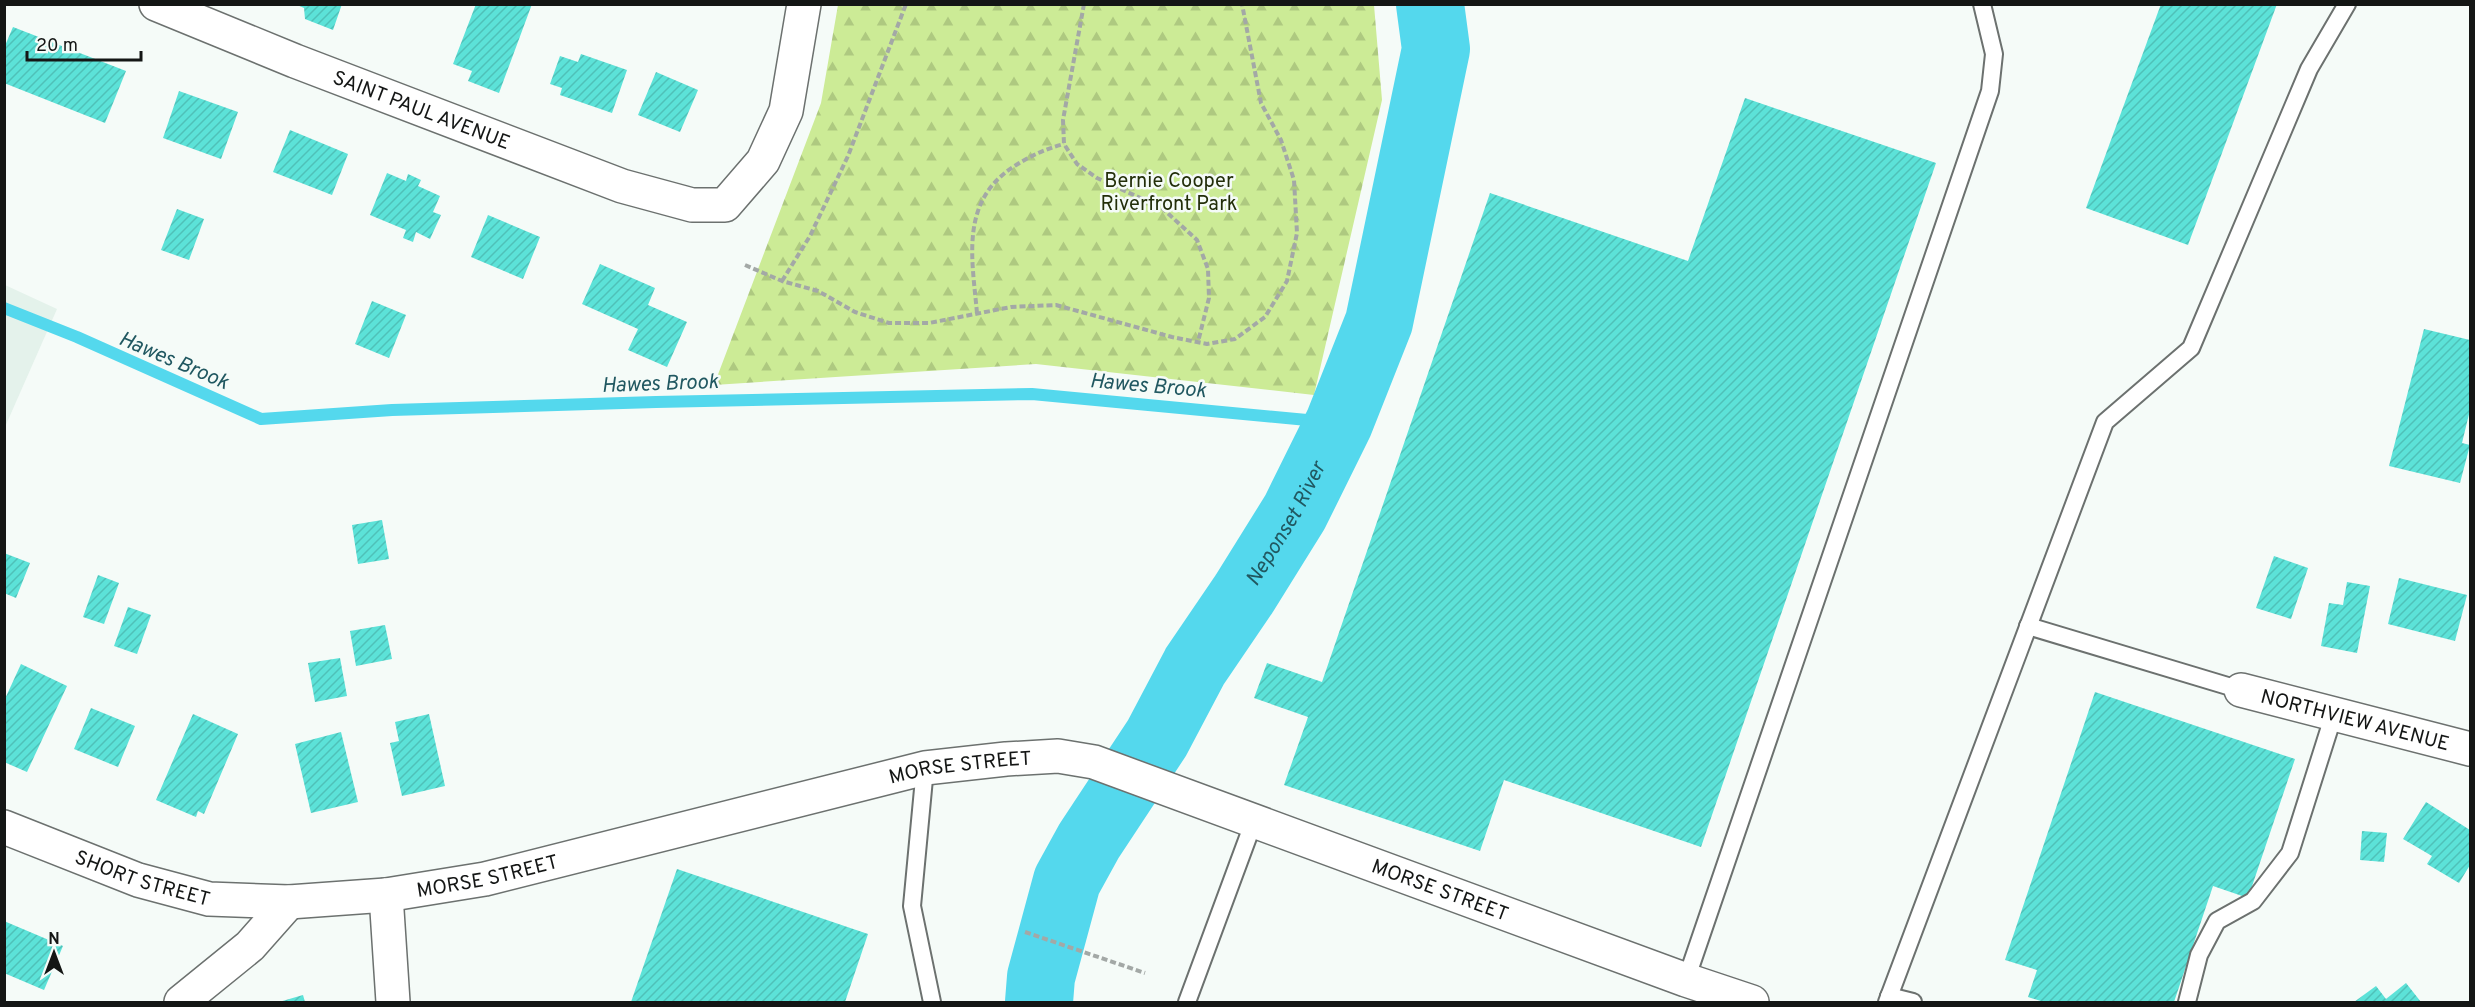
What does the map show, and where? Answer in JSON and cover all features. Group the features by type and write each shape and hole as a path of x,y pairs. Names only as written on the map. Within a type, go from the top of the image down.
{"street":[{"name":"SAINT PAUL AVENUE","path":"156,4 622,186 692,205 725,205 763,161 786,111 804,4"},
{"name":"NORTHVIEW AVENUE","path":"2241,690 2470,749"},
{"name":"MORSE STREET","path":"289,902 386,895 485,879 925,768 1058,756 1094,762 1686,980 1752,1002"},
{"name":"SHORT STREET","path":"4,827 138,880 209,899 289,902"},
{"path":"386,895 393,1002"},
{"path":"181,1002 250,946 289,902"}],"lane":[{"path":"1686,980 1990,91 1994,54 1982,4"},
{"path":"1913,1002 1888,999 2105,422 2191,348 2309,69 2347,4"},
{"path":"2028,626 2241,690"},
{"path":"2187,1002 2199,954 2217,921 2253,901 2290,853 2334,714"},
{"path":"925,768 912,906 932,1002"},
{"path":"1187,1002 1254,821"}],"path":[{"path":"782,281 810,236 848,156 906,4"},
{"path":"1084,4 1063,120 1064,144 1077,164 1097,178 1162,208 1197,240 1208,269 1209,298 1198,342"},
{"path":"745,265 782,281 818,291 855,312 890,323 929,324 1011,307 1056,305 1207,344 1235,339 1265,317 1287,281 1297,233 1294,180 1281,140 1261,103 1242,4"},
{"path":"977,313 971,246 979,203 998,177 1032,155 1064,144"},
{"path":"1025,933 1145,973"}],"shaded area":[{"path":"5,285 57,309 5,427"}],"green space":[{"name":"Bernie Cooper Riverfront Park","path":"838,5 1374,5 1382,100 1314,395 1036,364 714,385 821,103"}],"building":[{"path":"295,4 342,4 333,30 305,19 304,8"},
{"path":"476,4 532,4 499,93 468,81 472,71 453,64"},
{"path":"2161,4 2277,4 2188,245 2086,208"},
{"path":"13,27 126,71 105,123 4,83 4,48"},
{"path":"581,54 627,70 612,113 560,95 562,88 550,84 560,56 578,62"},
{"path":"656,72 698,90 680,132 638,115"},
{"path":"179,91 238,112 221,159 163,138"},
{"path":"1745,98 1936,163 1701,847 1504,780 1480,851 1284,785 1308,717 1254,698 1267,663 1322,682 1490,193 1688,261"},
{"path":"290,130 348,154 332,195 273,172"},
{"path":"387,173 406,181 408,174 421,180 418,186 440,196 433,212 441,215 430,239 416,232 413,242 403,238 406,230 370,215"},
{"path":"177,209 204,219 189,260 161,250"},
{"path":"488,215 540,237 523,279 471,257"},
{"path":"600,264 655,288 648,305 687,322 667,367 628,350 638,329 582,304"},
{"path":"372,301 406,315 389,358 355,344"},
{"path":"2424,329 2470,340 2470,410 2462,443 2470,445 2460,483 2389,466"},
{"path":"382,520 389,559 358,564 352,525"},
{"path":"4,553 30,563 16,598 4,593"},
{"path":"2274,556 2308,568 2291,619 2256,608"},
{"path":"98,575 119,583 104,624 83,617"},
{"path":"2399,578 2467,595 2455,641 2388,624"},
{"path":"2347,582 2370,586 2357,653 2321,646 2329,603 2343,605"},
{"path":"128,607 151,615 137,654 114,646"},
{"path":"385,625 392,659 356,666 350,631"},
{"path":"340,658 347,696 315,702 308,663"},
{"path":"21,664 67,686 27,772 4,762 4,701"},
{"path":"2095,692 2295,759 2248,898 2213,886 2174,1002 2044,1002 2028,997 2037,970 2005,960"},
{"path":"91,708 135,726 118,767 74,749"},
{"path":"193,714 238,734 204,814 198,811 196,817 156,800"},
{"path":"429,714 445,786 402,796 390,743 399,741 395,722"},
{"path":"341,732 358,802 311,813 295,744"},
{"path":"2426,802 2470,830 2470,865 2459,883 2427,864 2432,856 2403,839"},
{"path":"2362,831 2387,833 2384,862 2360,860"},
{"path":"677,869 868,934 845,1002 631,1002"},
{"path":"4,921 63,946 44,990 4,973"},
{"path":"2406,983 2421,1002 2354,1002 2376,986 2386,999"},
{"path":"303,995 305,1002 279,1002"}],"waterway":[{"name":"Neponset River","path":"1039,1002 1041,977 1067,881 1089,841 1157,738 1195,666 1244,594 1295,512 1339,423 1379,322 1436,49 1430,4"},
{"name":"Hawes Brook","path":"4,308 77,337 261,419 392,410 1032,394 1339,423"}]}
